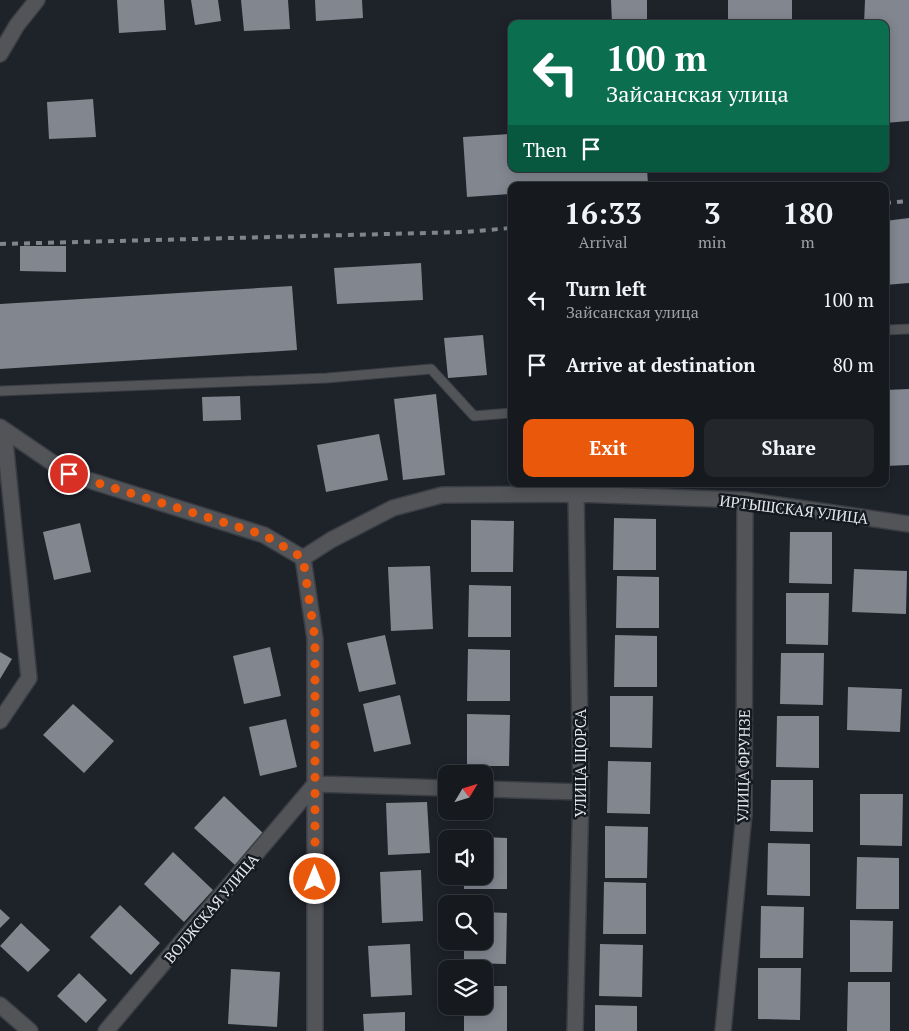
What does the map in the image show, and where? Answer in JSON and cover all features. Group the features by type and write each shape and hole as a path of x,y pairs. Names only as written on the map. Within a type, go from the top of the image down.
{"street":[{"path":"0,54 17,25 37,0"},
{"path":"2,429 69,474 264,535 303,558 315,639 315,1031"},
{"path":"0,722 30,678 2,429"},
{"name":"ИРТЫШСКАЯ УЛИЦА","path":"303,558 331,540 393,508 442,495 576,494 744,500 909,524"},
{"name":"УЛИЦА ЩОРСА","path":"575,1031 581,792 576,494"},
{"name":"УЛИЦА ФРУНЗЕ","path":"723,1031 744,814 744,500"},
{"path":"315,784 438,788"},
{"name":"ВОЛЖСКАЯ УЛИЦА","path":"106,1031 315,784"},
{"path":"493,789 581,792"},
{"path":"0,1005 30,1031"}],"lane":[{"path":"889,330 909,329"},
{"path":"0,391 327,378 430,369 474,416 508,413"}],"building":[{"path":"117,0 164,0 166,30 119,33"},
{"path":"191,0 218,0 221,21 195,25"},
{"path":"241,0 288,0 290,29 244,31"},
{"path":"315,0 362,0 363,18 316,21"},
{"path":"611,0 647,0 647,20 612,20"},
{"path":"728,0 792,0 792,20 728,20"},
{"path":"865,0 909,0 909,121 889,123 889,20 864,20"},
{"path":"93,99 96,137 49,139 47,102"},
{"path":"508,134 508,172 647,172 648,182 508,182 508,194 467,197 463,137"},
{"path":"909,218 909,283 889,285 889,220"},
{"path":"20,246 66,246 66,272 20,271"},
{"path":"421,263 423,300 337,304 334,268"},
{"path":"292,286 297,350 0,369 0,304"},
{"path":"483,335 487,375 448,378 444,338"},
{"path":"909,389 909,465 889,466 889,390"},
{"path":"436,394 445,475 403,480 394,399"},
{"path":"240,396 241,420 203,421 202,397"},
{"path":"379,434 388,480 326,492 317,445"},
{"path":"614,518 656,519 656,570 613,570"},
{"path":"471,520 514,521 513,572 471,572"},
{"path":"80,523 91,572 54,580 43,532"},
{"path":"790,532 832,532 832,584 789,583"},
{"path":"430,566 433,629 391,631 388,567"},
{"path":"854,569 907,571 906,614 852,612"},
{"path":"617,576 659,577 659,628 616,628"},
{"path":"469,585 511,586 511,637 468,637"},
{"path":"786,593 829,593 828,645 786,644"},
{"path":"385,635 396,684 359,692 347,643"},
{"path":"615,635 657,636 657,687 614,687"},
{"path":"270,647 281,696 244,704 233,656"},
{"path":"468,649 510,650 510,701 467,701"},
{"path":"0,652 12,659 0,679"},
{"path":"781,653 824,653 823,705 780,704"},
{"path":"848,687 902,689 900,732 847,730"},
{"path":"400,695 411,744 374,752 363,704"},
{"path":"610,696 653,696 652,748 610,747"},
{"path":"73,704 114,741 84,773 43,735"},
{"path":"467,714 510,715 509,766 467,765"},
{"path":"777,716 819,716 819,768 776,767"},
{"path":"286,719 297,767 260,776 249,727"},
{"path":"608,761 651,762 650,814 607,813"},
{"path":"771,780 813,780 813,832 770,831"},
{"path":"860,794 903,794 902,846 860,845"},
{"path":"224,796 264,834 235,865 194,828"},
{"path":"427,802 430,853 388,855 386,803"},
{"path":"605,826 648,827 647,878 605,878"},
{"path":"493,837 507,838 507,889 464,889 464,885 493,885"},
{"path":"768,843 810,844 810,896 767,895"},
{"path":"173,852 213,890 184,922 144,884"},
{"path":"857,857 899,858 899,909 856,909"},
{"path":"421,870 423,921 382,923 380,872"},
{"path":"604,882 646,883 646,934 603,934"},
{"path":"120,905 160,943 131,975 90,937"},
{"path":"761,906 804,907 803,958 760,958"},
{"path":"0,909 10,918 0,928"},
{"path":"493,912 507,913 506,964 493,964 493,960 464,960 464,950 493,950"},
{"path":"850,920 893,921 892,972 850,972"},
{"path":"21,923 50,950 28,972 0,946"},
{"path":"410,944 412,995 371,997 368,946"},
{"path":"600,944 643,945 642,997 599,996"},
{"path":"758,968 801,968 800,1020 758,1019"},
{"path":"231,969 280,972 277,1027 228,1024"},
{"path":"79,973 107,1000 86,1023 57,996"},
{"path":"848,982 890,982 890,1031 847,1031"},
{"path":"493,986 507,986 507,1031 464,1031 464,1015 493,1015"},
{"path":"595,1005 637,1006 637,1031 595,1031"},
{"path":"405,1012 405,1031 364,1031 363,1014"}],"railway":[{"path":"889,203 909,201"},
{"path":"0,244 464,232 508,228"}],"route":[{"path":"69,474 264,535 303,558 315,639 315,879"}]}
